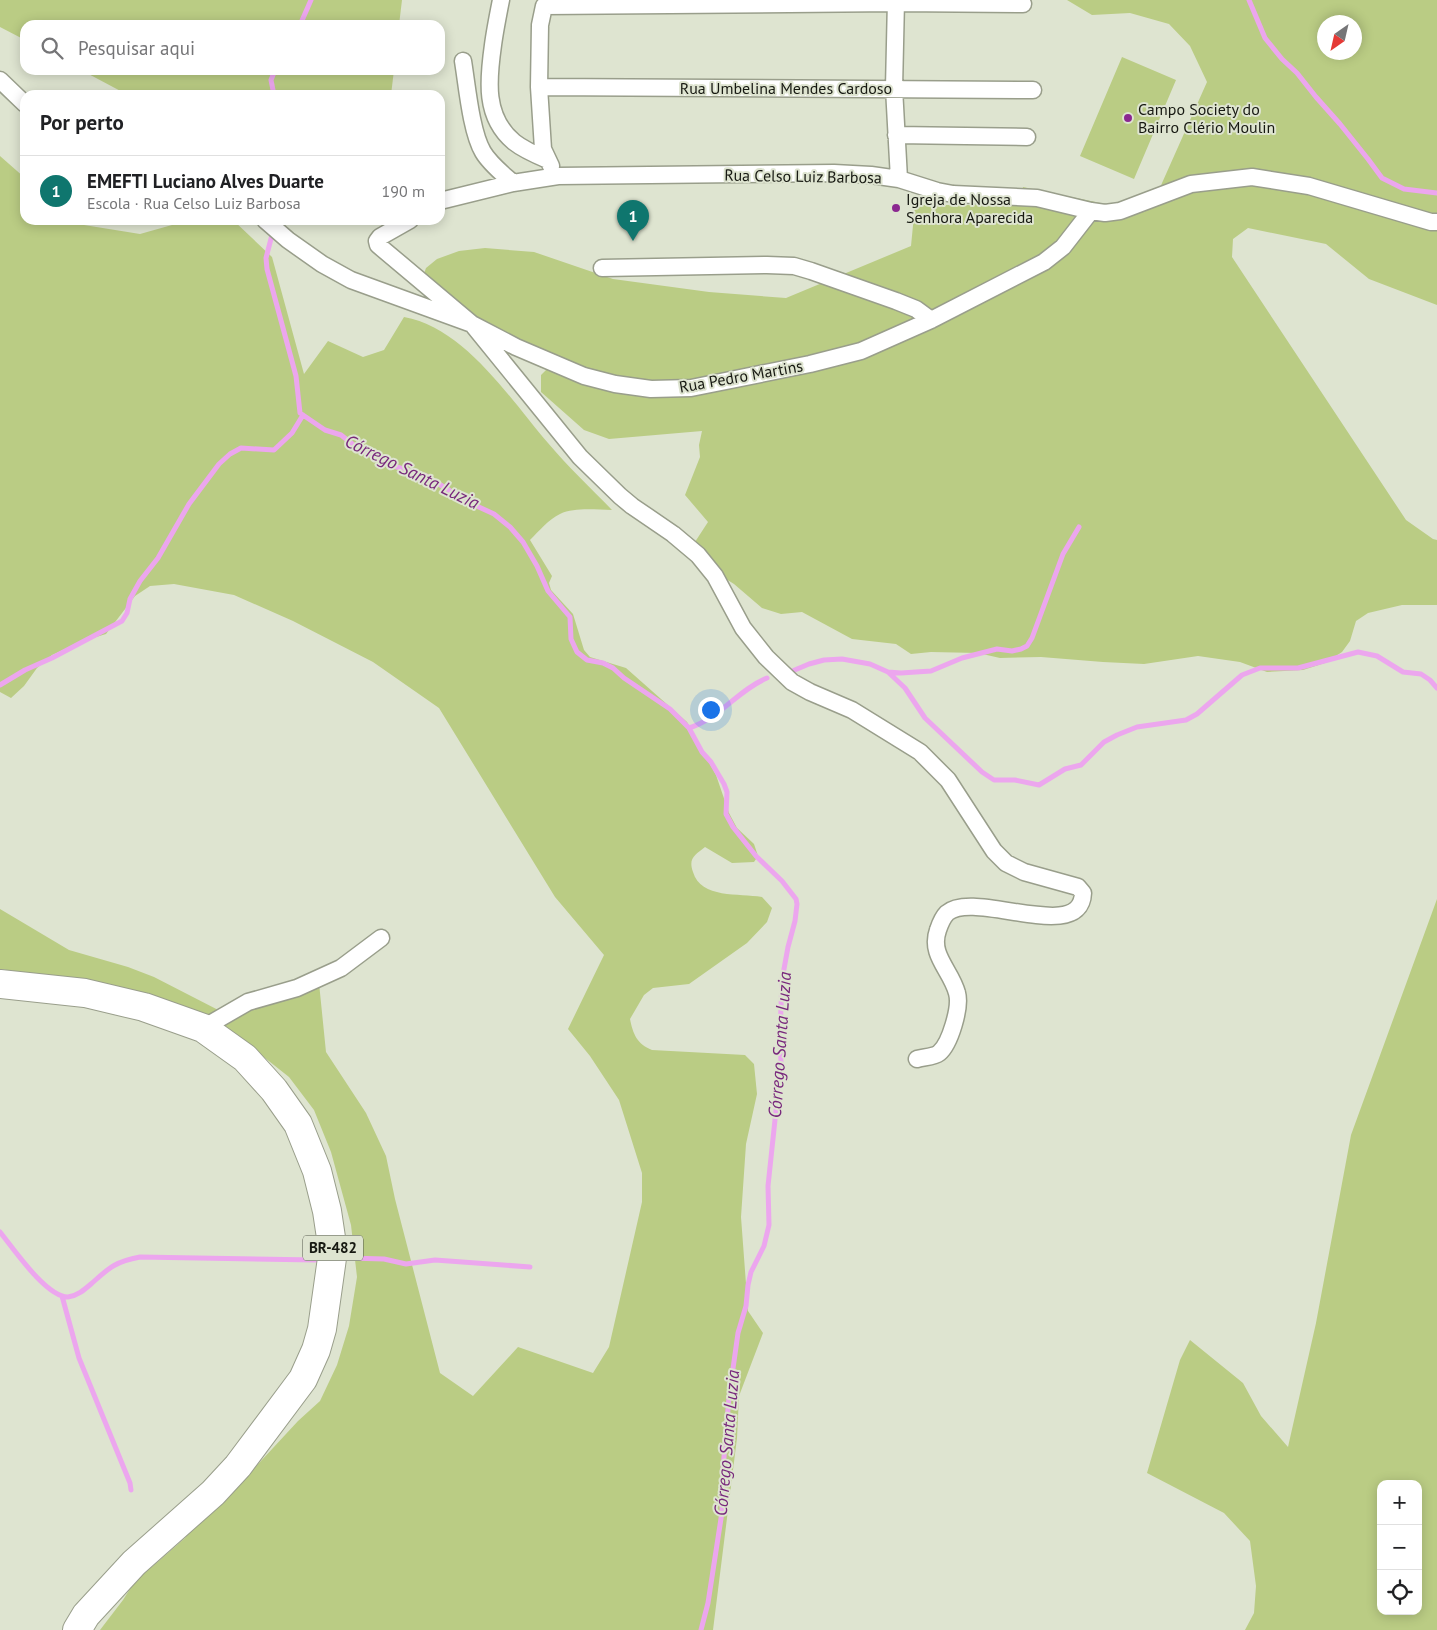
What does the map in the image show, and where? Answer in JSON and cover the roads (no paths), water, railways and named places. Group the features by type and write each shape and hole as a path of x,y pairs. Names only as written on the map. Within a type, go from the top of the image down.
{"highway":[{"name":"BR-482","path":"0,984 85,993 144,1007 203,1028 245,1058 274,1090 302,1132 317,1172 327,1211 333,1251 322,1328 316,1350 303,1379 238,1466 213,1493 134,1563 86,1615 76,1630"}],"street":[{"path":"501,0 489,72 489,94 493,113 513,141 527,151 548,160"},
{"path":"558,176 543,149 541,132 539,87 540,25 547,3 896,1 1023,4"},
{"path":"896,1 894,88 899,179"},
{"path":"463,61 470,106 482,152 513,183"},
{"path":"0,80 20,99"},
{"name":"Rua Umbelina Mendes Cardoso","path":"539,87 1033,90"},
{"path":"896,136 1027,137"},
{"name":"Rua Celso Luiz Barbosa","path":"445,200 513,183 558,176 834,173 899,179 953,194 1037,198 1105,213 1120,211 1191,184 1252,177 1309,186 1431,222 1437,222"},
{"name":"Rua Pedro Martins","path":"271,225 322,264 351,280 472,324 516,347 584,376 615,384 651,389 691,388 810,364 861,351 931,320 1044,262 1063,247 1091,211"},
{"path":"401,225 380,237 377,241 378,245 472,324 580,457 632,506 673,534 698,555 715,576 743,628 766,657 792,682 852,710 920,752 948,780 994,851 1006,863 1024,872 1078,887 1083,893 1083,901 1079,908 1066,914 1049,917 972,906 958,906 946,913 937,933 935,947 957,993 958,1006 945,1046 937,1054 917,1058"},
{"path":"602,268 767,264 794,266 896,301 916,309 931,320"},
{"path":"203,1028 248,1002 297,988 341,968 382,938"}],"waterway":[{"name":"Córrego Santa Luzia","path":"302,20 311,0"},
{"path":"1249,0 1265,38 1340,124 1382,178 1404,189 1437,193"},
{"name":"Córrego Santa Luzia","path":"273,75 271,80 273,90"},
{"name":"Córrego Santa Luzia","path":"273,231 266,258 267,269 296,376 300,413 325,430 341,435 355,446 384,463 426,476 468,502 494,514 510,527 523,542 537,566 548,591 570,617 571,639 577,652 587,660 603,663 613,668 624,678 670,709 689,728 702,752 711,762 724,784 727,792 726,814 733,827 756,856 782,881 796,899 795,921 782,980 781,1063 768,1186 769,1225 764,1246 751,1272 746,1306 738,1333 729,1397 723,1469 722,1512 708,1603 701,1630"},
{"path":"0,685 25,670 122,621 127,613 130,599 140,581 158,558 189,504 219,464 230,454 241,448 274,450 292,433 303,415"},
{"path":"888,672 931,671 962,658 997,649 1012,651 1027,646 1032,638 1063,554 1079,527"},
{"path":"790,672 824,660 842,659 870,664 888,672 905,688 925,718 982,772 994,780 1015,780 1039,785 1065,769 1081,765 1104,742 1117,735 1137,727 1186,720 1197,714 1242,675 1260,668 1298,668 1358,652 1377,656 1403,672 1421,674 1437,688"},
{"path":"689,728 710,718 747,690 767,678"},
{"path":"0,1232 40,1281 59,1295 68,1297 83,1290 112,1266 140,1257 316,1260"},
{"path":"349,1258 384,1259 406,1264 435,1260 530,1267"},
{"path":"62,1296 79,1358 130,1483 131,1490"}],"place":[{"name":"Campo Society do Bairro Clério Moulin","path":"1128,118"},
{"name":"Igreja de Nossa Senhora Aparecida","path":"896,208"},
{"name":"EMEFTI Luciano Alves Duarte","path":"633,241"}]}
